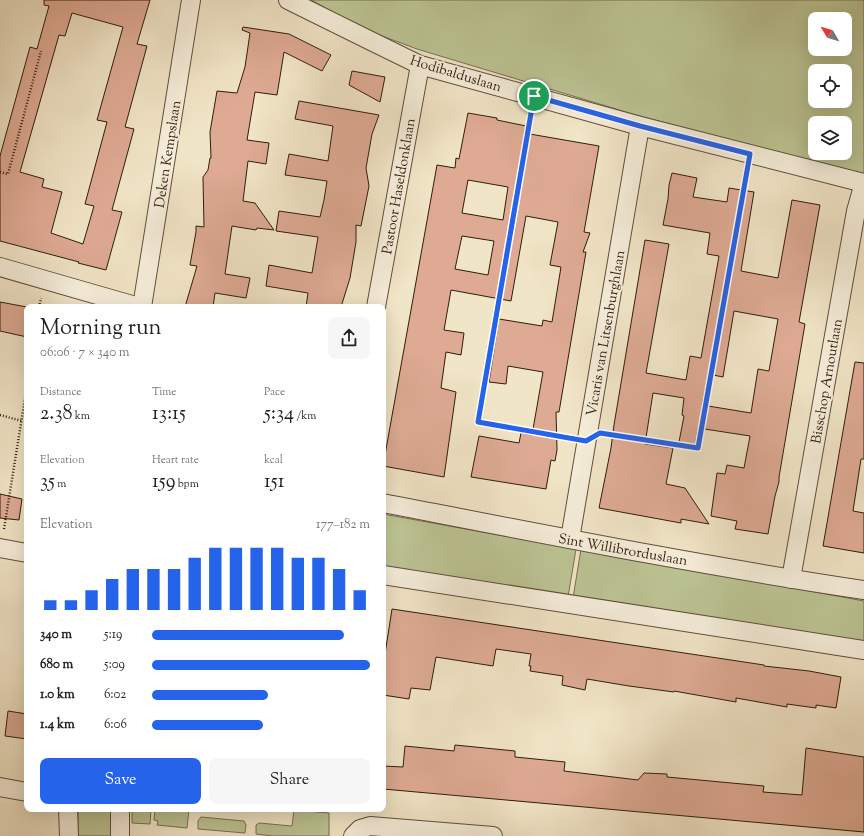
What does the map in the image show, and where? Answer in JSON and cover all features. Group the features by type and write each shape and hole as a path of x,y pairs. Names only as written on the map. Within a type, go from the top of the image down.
{"street":[{"name":"Deken Kempslaan","path":"142,304 191,0"},
{"name":"Hodibalduslaan","path":"288,0 420,65 640,126 864,183"},
{"name":"Pastoor Haseldonklaan","path":"377,304 420,65"},
{"name":"Vicaris van Litsenburghlaan","path":"570,539 640,126"},
{"name":"Bisschop Arnoutlaan","path":"791,579 856,211 864,183"},
{"path":"0,267 129,304"},
{"name":"Sint Willibrorduslaan","path":"386,504 791,579 864,590"},
{"path":"1,548 24,552"},
{"path":"386,575 864,650"},
{"path":"0,787 24,791"},
{"path":"68,812 69,836"},
{"path":"120,812 120,836"},
{"path":"356,833 370,826 376,826 493,836"}],"path":[{"path":"0,172 8,174 41,51"},
{"path":"534,96 478,422 586,441 600,433 698,448 750,154"},
{"path":"1,548 24,407"},
{"path":"0,415 22,421"}],"green space":[{"path":"311,0 864,0 864,175 636,115 417,49 366,30"},
{"path":"386,515 576,549 568,597 386,569"},
{"path":"581,549 864,601 864,642 573,598"},
{"path":"78,812 112,812 113,836 78,836"},
{"path":"132,812 151,812 150,824 132,823"},
{"path":"155,812 189,812 187,828 157,825 158,821 154,820"},
{"path":"294,812 329,813 329,836 273,836 256,834 256,825 259,823 292,826"},
{"path":"201,817 244,821 246,825 245,833 198,829 198,821"}],"building":[{"path":"44,0 150,0 137,44 147,46 125,127 134,129 112,210 122,212 106,270 0,241 0,156 30,47 37,49 49,6 44,5","holes":["72,13 123,27 97,120 107,122 85,204 94,206 83,244 51,233 62,192 42,187 44,179 20,172 59,35 65,36"]},
{"path":"243,27 289,34 331,55 322,71 284,52 277,95 255,92 247,140 269,143 266,164 248,161 243,201 255,203 274,230 257,228 256,230 232,226 225,274 250,278 246,298 215,293 213,304 186,304 197,266 190,265 196,226 204,227 203,177 208,170 211,158 210,132 217,91 237,93 245,67 250,33 242,30"},
{"path":"352,71 385,77 380,102 349,85"},
{"path":"299,101 379,115 372,134 366,168 369,186 361,226 356,225 356,242 350,278 342,304 306,304 308,293 266,286 269,265 312,273 318,237 276,231 279,211 320,217 327,181 285,175 289,154 328,161 333,126 295,119"},
{"path":"468,113 497,118 497,120 526,126 524,133 599,146 584,232 590,233 583,252 586,252 569,353 559,412 556,412 557,450 555,461 551,460 546,489 471,477 479,436 519,443 521,433 532,435 543,372 508,366 506,384 489,382 499,319 542,326 543,320 552,322 561,267 550,265 558,222 526,216 511,301 451,290 444,330 464,333 461,355 446,352 441,388 456,392 444,477 386,467 386,449 437,165 455,168 456,158 459,159","holes":["468,180 508,187 503,220 462,213","462,236 494,241 488,275 455,269"]},
{"path":"672,173 697,178 693,197 727,202 729,188 754,192 741,271 778,278 792,200 820,205 799,322 805,324 779,482 768,534 735,529 737,521 711,516 717,473 725,474 727,465 744,468 750,436 698,428 695,445 679,442 684,416 682,415 684,398 653,393 645,444 673,448 666,484 685,488 709,524 681,519 681,523 599,508 611,448 645,240 669,244 646,373 686,380 690,356 701,358 719,256 707,254 710,233 663,225","holes":["734,311 778,319 769,371 758,369 751,413 702,405 708,374 723,377"]},
{"path":"0,302 24,306 24,336 0,331"},
{"path":"855,362 864,363 864,459 861,459 853,511 864,513 864,553 823,546"},
{"path":"0,494 22,499 19,520 0,518"},
{"path":"392,609 841,677 836,708 816,705 816,708 787,704 787,707 736,698 736,702 674,691 587,679 585,690 562,685 563,676 530,671 531,666 529,666 531,654 496,649 493,666 436,657 430,690 411,688 409,699 386,695 386,648"},
{"path":"8,711 24,714 24,739 5,736"},
{"path":"455,745 515,751 515,757 565,762 564,771 638,780 644,773 667,774 667,777 764,786 763,792 802,795 806,748 864,757 864,832 386,789 386,766 403,767 405,746 454,751"}],"route":[{"path":"534,96 640,126 750,154 698,448 600,433 586,441 478,422 534,96"}]}
